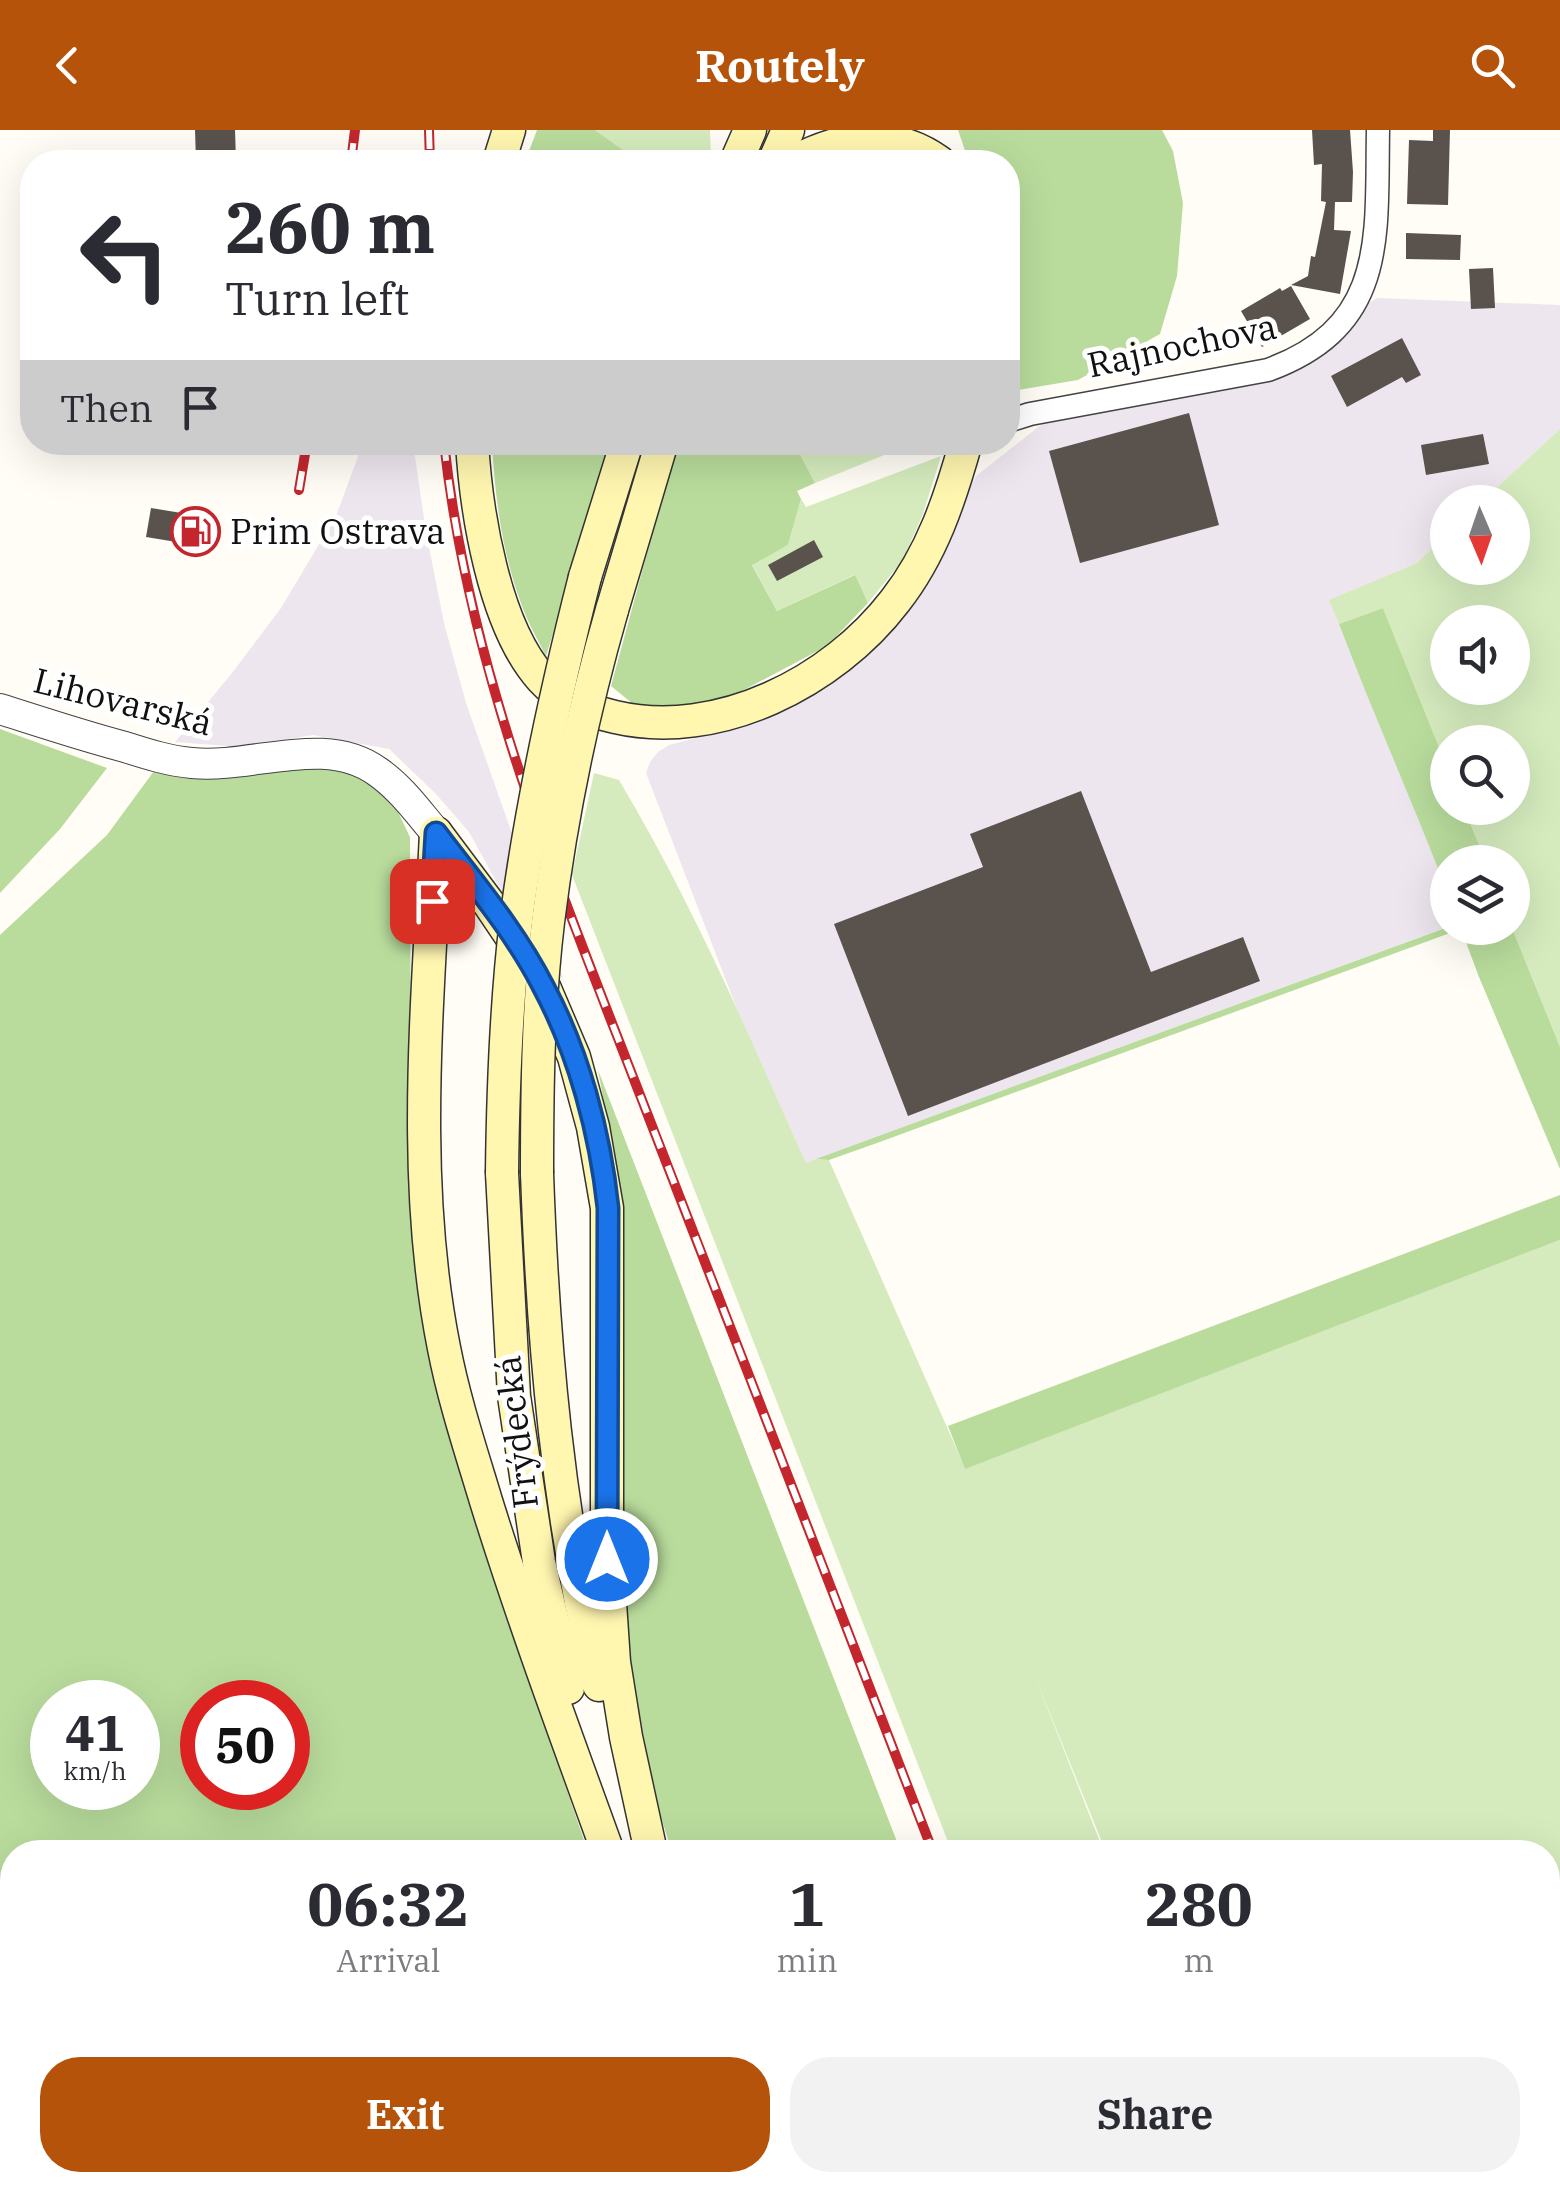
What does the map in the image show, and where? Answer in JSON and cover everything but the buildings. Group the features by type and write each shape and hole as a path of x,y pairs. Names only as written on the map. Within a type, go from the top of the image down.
{"main road":[{"path":"819,150 844,138 874,132 892,134 926,150"},
{"path":"473,455 492,567 513,632 532,666 552,689 580,706 627,720 663,723 715,717 756,704 816,672 862,637 896,600 926,554 952,492 962,455"},
{"name":"Frýdecká","path":"608,1840 551,1619 528,1496 514,1396 502,1173 505,1044 516,920 549,725 584,577 623,455"},
{"name":"Frýdecká","path":"645,1840 607,1716 581,1611 561,1476 542,1298 537,1172 540,1034 548,920 580,735 658,455"},
{"path":"436,833 521,950 554,1007 582,1081 605,1186 609,1250 607,1559 614,1662 647,1840"},
{"path":"436,833 424,1118 428,1220 444,1347 462,1423 514,1592 607,1840"}],"street":[{"name":"Rajnochova","path":"1020,418 1255,373 1292,360 1322,340 1350,310 1368,276 1375,239 1378,130"},
{"name":"Lihovarská","path":"0,710 190,763 229,764 321,752 350,758 388,780 436,833"}],"shaded area":[{"path":"1377,298 1560,305 1560,429 1499,485 1430,485 1430,550 1417,563 1330,600 1430,847 1430,933 806,1163 737,1009 646,773 658,752 669,745 727,730 861,655 909,610 976,476 1003,455 1020,455 1020,441 1041,425 1268,368"},
{"path":"359,455 415,455 444,623 466,703 564,981 498,885 469,832 389,749 313,735 241,747 175,742 281,608 336,516"}],"green space":[{"path":"537,130 595,130 623,150 530,150"},
{"path":"595,130 710,130 711,150 623,150"},
{"path":"958,130 1162,130 1173,151 1183,203 1177,276 1160,334 1078,380 1020,390 1020,150 965,150"},
{"path":"1560,429 1560,1047 1519,945 1530,945 1530,845 1479,845 1471,825 1530,825 1530,725 1430,725 1383,608 1339,624 1329,600 1417,563 1430,550 1430,585 1530,585 1530,485 1499,485"},
{"path":"493,455 608,455 546,656 524,612 509,566"},
{"path":"674,455 800,455 815,483 797,491 801,499 788,545 752,565 777,611 855,575 868,603 827,646 706,710 644,713 611,686"},
{"path":"800,455 884,455 815,483"},
{"path":"941,456 923,514 902,561 868,603 854,575 777,611 752,564 788,545 801,499 806,507"},
{"path":"1383,608 1430,725 1430,825 1471,825 1479,845 1430,845 1430,850 1339,624"},
{"path":"0,729 107,768 60,829 0,893"},
{"path":"347,769 389,793 410,837 411,1130 511,1627 584,1840 0,1840 0,935 107,835 154,771"},
{"path":"594,773 619,780 718,968 806,1163 829,1160 965,1468 1560,1240 1560,1840 1101,1840 1034,1674 1099,1840 947,1840 572,875"},
{"path":"1430,934 1430,940 877,1143 829,1160 816,1159"},
{"path":"1467,945 1519,945 1560,1047 1560,1169"},
{"path":"598,1070 896,1840 668,1840 638,1744 622,1667 609,1130"},
{"path":"1560,1195 1560,1240 965,1469 948,1426"}],"railway":[{"path":"352,150 355,130"},
{"path":"429,130 430,150"},
{"path":"299,490 305,455"},
{"path":"446,455 474,615 523,784 583,949 928,1840"}],"place":[{"name":"Prim Ostrava","path":"195,532"}],"route":[{"path":"432,901 436,833 542,982 582,1081 608,1208 607,1559"}]}
